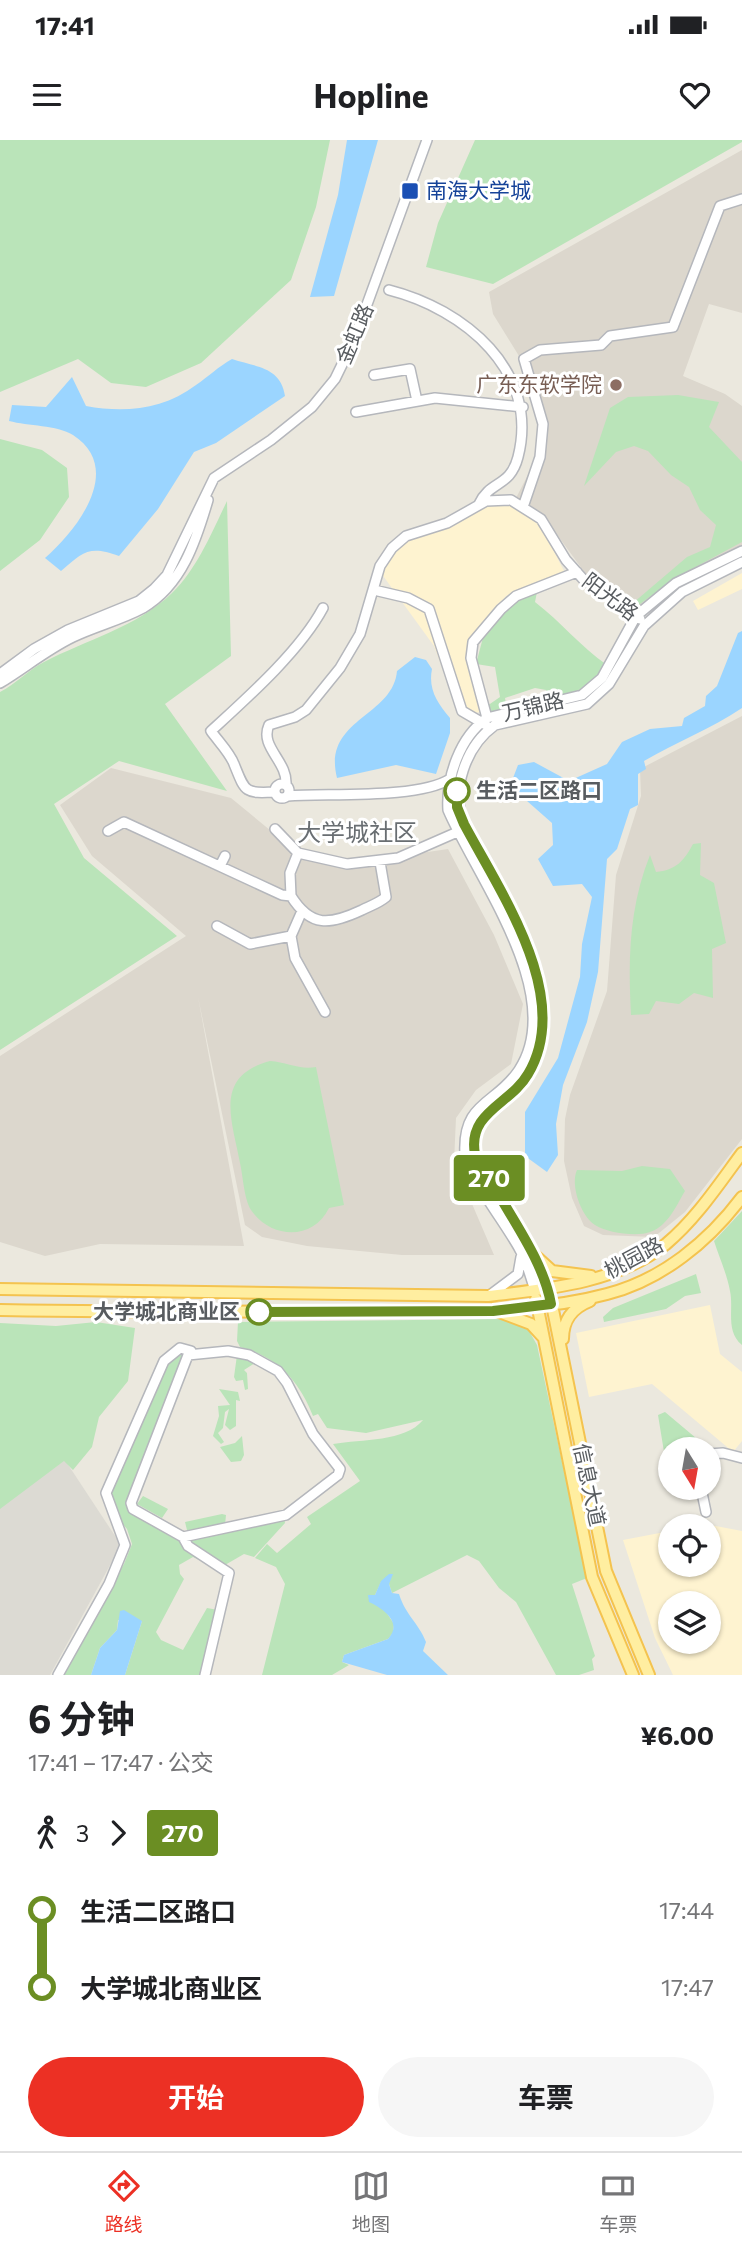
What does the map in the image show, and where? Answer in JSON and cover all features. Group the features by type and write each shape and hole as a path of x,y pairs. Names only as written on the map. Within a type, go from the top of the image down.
{"main road":[{"name":"桃园路","path":"0,1289 488,1296 549,1289 601,1277 665,1244 694,1215 742,1153"},
{"name":"桃园路","path":"493,1311 609,1294 678,1261 713,1233 742,1197"},
{"path":"526,1251 552,1271 601,1277"},
{"name":"信息大道","path":"549,1289 606,1571 649,1675"},
{"name":"信息大道","path":"534,1290 592,1577 633,1675"},
{"path":"564,1362 563,1326 568,1316 579,1305 609,1294"},
{"path":"0,1310 229,1313 493,1311 531,1324 543,1337"}],"street":[{"name":"金虹路","path":"214,478 271,440 312,407 335,379 354,340 427,140"},
{"path":"288,796 287,773 274,753 266,732 273,722 295,717 306,710 340,668 360,634 380,566 399,542 406,536 447,523 479,504 511,500 523,507 540,457 543,424 524,359 540,350 601,345 610,336 673,327 720,206 742,199"},
{"path":"388,290 420,298 438,306 476,332 511,380 523,407 518,457 510,479 484,492 479,504"},
{"path":"374,375 410,369 417,401"},
{"path":"356,412 435,398 523,407"},
{"path":"0,674 34,649 68,630 139,601 154,589 167,575 214,478"},
{"path":"0,683 38,656 73,637 143,608 174,582 188,558 214,478"},
{"name":"阳光路","path":"523,507 541,519 577,572 646,624"},
{"name":"万锦路","path":"549,1289 475,1155 476,1128 489,1110 527,1076 538,1050 543,1020 541,987 525,941 462,830 447,810 447,789 466,738 487,722 582,695 601,678 636,616 676,583 742,551"},
{"name":"万锦路","path":"487,722 495,724 587,704 610,684 646,624 682,592 742,562"},
{"path":"487,722 471,658 474,642 500,609 516,596 577,572"},
{"path":"374,590 408,598 429,609 462,711 487,722"},
{"path":"274,792 252,793 245,789 236,776 234,764 211,731 250,694 310,627 323,608"},
{"name":"万锦路","path":"462,830 457,791 475,743 487,722"},
{"path":"274,792 279,798 416,790 440,785 450,779"},
{"path":"274,792 277,786 286,785"},
{"path":"108,831 124,822 291,896 310,918 327,922 341,920 386,897 380,862"},
{"path":"275,829 298,853 347,864 380,862 462,830"},
{"path":"291,896 290,873 298,853"},
{"path":"220,866 225,856"},
{"path":"302,911 291,936 303,975 325,1012"},
{"path":"218,926 250,944 291,936"},
{"path":"488,1296 518,1274 526,1251"},
{"name":"万锦路","path":"526,1251 534,1290"},
{"path":"58,1675 108,1584 125,1545 106,1493 120,1457 164,1361 180,1348 191,1351"},
{"path":"183,1537 286,1515 338,1475 340,1469 299,1410 287,1383 278,1371 249,1355 229,1351 188,1355 131,1503 133,1508 183,1537 188,1546 229,1573 205,1675"},
{"path":"721,1453 742,1458"},
{"path":"704,1500 706,1512"}],"shaded area":[{"name":"广东东软学院","path":"742,150 742,313 709,304 683,376 725,394 742,406 742,545 676,579 635,610 585,573 545,518 516,498 532,467 540,427 519,356 493,314 489,292"},
{"path":"487,505 508,505 539,522 564,571 506,596 469,640 485,710 461,718 434,646 381,573 394,551 410,539 451,526"},
{"path":"742,573 742,589 698,610 693,601"},
{"path":"742,716 742,1139 685,1212 654,1237 603,1235 584,1226 572,1198 564,1161 565,1119 570,1095 607,991 616,875 641,796 640,769"},
{"path":"111,768 231,798 298,853 347,864 448,849 494,935 523,1004 511,1064 476,1090 456,1118 454,1162 494,1255 402,1255 307,1246 262,1237 245,1225 198,997 244,1246 100,1244 45,1256 0,1242 0,1056 186,936 92,856 60,805"},
{"path":"710,1305 720,1354 742,1372 742,1441 733,1452 721,1442 721,1437 715,1437 652,1384 589,1397 576,1333"},
{"path":"65,1460 121,1545 50,1675 0,1675 0,1507"},
{"path":"721,1527 742,1531 742,1675 673,1675 663,1654 721,1654 721,1591 658,1591 658,1644 623,1540 658,1533 658,1577 721,1577"}],"green space":[{"path":"0,140 330,140 316,207 291,280 201,363 146,387 111,383 78,359 0,392"},
{"path":"475,140 742,142 493,284 426,267 438,223"},
{"path":"678,395 719,402 709,427 742,462 742,542 675,578 636,607 633,603 687,557 710,547 716,525 700,510 689,487 671,475 648,451 634,446 616,452 584,486 610,408 628,397"},
{"path":"0,439 42,450 67,468 69,497 40,540 0,571"},
{"path":"227,501 231,656 165,704 227,791 119,761 54,804 84,858 177,936 0,1050 0,692 44,662 127,624 158,605 189,573"},
{"path":"537,592 535,602 607,665 590,685 577,693 552,701 546,690 535,688 505,698 507,710 489,715 487,706 500,697 495,667 476,664 485,630 517,600"},
{"path":"701,843 700,875 714,883 726,943 712,949 713,998 694,993 679,1004 656,1001 649,1014 631,1015 630,973 634,914 650,855 656,872 663,871 679,864 693,844"},
{"path":"270,1061 316,1067 344,1205 329,1208 322,1219 303,1231 280,1231 269,1227 251,1210 245,1194 231,1116 233,1089 240,1077 252,1068"},
{"path":"642,1166 670,1169 685,1191 667,1220 650,1232 638,1234 607,1230 590,1221 581,1208 576,1192 577,1170 622,1171"},
{"path":"742,1211 742,1345 732,1327 729,1285 714,1241"},
{"path":"696,1274 701,1293 685,1296 666,1309 604,1322 603,1317 613,1308"},
{"path":"507,1319 528,1329 537,1345 587,1578 572,1584 595,1656 592,1659 594,1670 579,1675 556,1675 516,1602 499,1588 479,1561 467,1555 392,1593 389,1584 381,1582 375,1595 394,1624 393,1633 388,1639 344,1655 342,1662 349,1665 332,1675 262,1675 285,1584 276,1567 255,1558 267,1544 277,1553 311,1524 307,1517 360,1481 333,1444 394,1436 415,1427 423,1420 366,1433 327,1428 318,1414 313,1416 301,1391 285,1372 265,1357 240,1347 237,1341 238,1322"},
{"path":"96,1322 135,1328 128,1381 99,1417 92,1447 73,1470 64,1461 0,1509 0,1323 56,1326"},
{"path":"180,1351 191,1351 131,1503 177,1534 214,1567 193,1557 179,1565 184,1579 156,1632 161,1640 183,1650 207,1608 218,1610 204,1675 125,1675 142,1621 118,1620 117,1630 100,1648 91,1675 58,1675 124,1564 132,1544 127,1529 118,1519 106,1493 164,1361"},
{"path":"237,1355 255,1363 244,1370 247,1373 248,1389 245,1390 243,1380 236,1381 234,1377"},
{"path":"219,1389 238,1392 240,1401 236,1400 236,1426 230,1430 225,1425 229,1409 225,1412 223,1428 218,1433 224,1442 221,1444 213,1436 219,1416 218,1406 230,1405"},
{"path":"665,1412 695,1437 662,1437 658,1415"},
{"path":"242,1436 244,1455 241,1461 231,1462 220,1447 235,1443"},
{"path":"143,1496 168,1509 162,1518 137,1504"},
{"path":"226,1515 225,1525 188,1534 185,1522"},
{"path":"284,1518 285,1523 254,1557 244,1554 225,1565 186,1541"}],"water":[{"path":"347,140 378,140 334,296 310,297 338,195"},
{"path":"232,359 273,374 283,386 285,396 216,443 194,452 158,509 119,556 100,551 87,552 61,571 45,558 82,516 95,481 95,465 88,449 73,435 51,427 9,421 12,405 46,407 72,377 86,406 143,408 183,393"},
{"path":"742,631 742,708 644,761 646,769 638,774 638,805 630,809 617,849 607,859 598,972 587,1022 563,1085 556,1124 558,1155 547,1172 525,1156 525,1112 558,1058 580,977 582,944 592,897 582,884 553,886 538,859 553,845 552,823 510,786 518,765 534,762 569,781 607,764 622,742 650,729 682,726 684,718 705,706 706,696 717,686 738,633"},
{"path":"415,657 426,660 432,669 431,683 435,695 450,718 450,733 436,774 396,765 337,778 335,758 339,743 348,730 384,699 393,686 397,671"},
{"path":"393,1574 389,1584 392,1593 399,1594 426,1642 423,1651 448,1675 387,1675 342,1662 344,1655 388,1639 392,1633 393,1622 390,1617 369,1602 368,1595 375,1595 381,1581"},
{"path":"124,1610 142,1621 125,1675 91,1675 100,1648 117,1630 120,1611"}],"bus line":[{"name":"270","path":"259,1312 456,1309 493,1311 551,1304 549,1289 530,1251 475,1155 476,1128 489,1110 527,1076 538,1050 543,1020 541,987 525,941 464,824 457,807 457,791"}],"place":[{"name":"南海大学城","path":"410,191"},
{"name":"广东东软学院","path":"616,385"},
{"name":"生活二区路口","path":"457,791"},
{"name":"大学城北商业区","path":"259,1312"}],"district":[{"name":"大学城社区","path":"357,833"}]}
